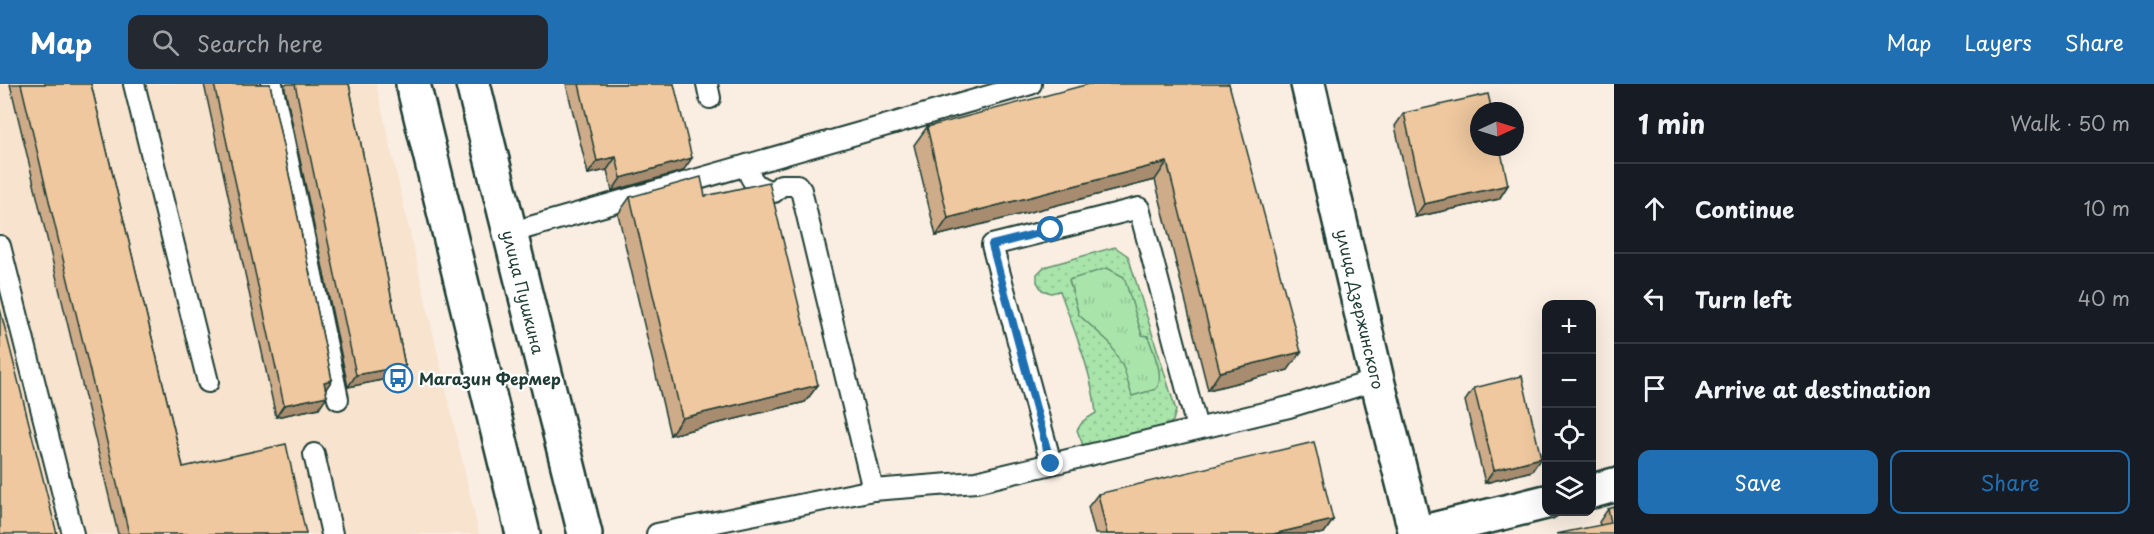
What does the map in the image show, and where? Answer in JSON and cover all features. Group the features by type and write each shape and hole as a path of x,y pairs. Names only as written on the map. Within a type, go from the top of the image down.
{"main road":[{"path":"413,84 523,534"},
{"name":"улица Пушкина","path":"473,84 585,534"},
{"name":"улица Дзержинского","path":"1314,86 1377,380 1416,534"},
{"path":"1596,489 1614,485"},
{"path":"1416,534 1542,503"}],"lane":[{"path":"134,84 208,381"},
{"path":"272,84 338,399"},
{"path":"509,233 1031,84"},
{"path":"747,165 750,178 762,189 774,192 781,185 797,185 801,190 873,490"},
{"path":"1051,464 992,245 1139,208 1197,428"},
{"path":"0,246 73,534"},
{"path":"657,534 873,490 976,482 1289,407 1377,380"},
{"path":"314,454 332,534"}],"shaded area":[{"path":"0,84 376,84 479,534 0,534"}],"green space":[{"path":"1115,247 1128,256 1176,410 1173,421 1165,427 1094,447 1083,445 1077,430 1083,421 1096,413 1091,382 1082,351 1060,291 1051,293 1042,290 1037,282 1037,274 1044,267"},
{"path":"1107,268 1124,277 1142,335 1148,336 1159,371 1159,384 1156,389 1132,396 1124,369 1109,342 1079,315 1069,280"}],"building":[{"path":"21,84 91,84 183,467 286,444 306,534 129,534"},
{"path":"214,84 270,84 332,380 324,382 327,396 284,405"},
{"path":"295,84 349,84 405,366 356,375"},
{"path":"579,84 674,84 692,158 621,178 616,157 597,161"},
{"path":"1089,84 1229,84 1301,352 1220,372 1167,162 948,218 927,127"},
{"path":"1488,94 1490,102 1470,102 1470,156 1502,156 1508,185 1424,204 1404,113"},
{"path":"701,177 705,196 769,182 818,385 682,418 630,197"},
{"path":"0,309 57,534 0,534"},
{"path":"1522,376 1541,458 1494,470 1474,388"},
{"path":"1314,442 1333,520 1273,534 1107,534 1098,494"},
{"path":"1614,507 1614,534 1556,534 1611,523 1608,509"}],"place":[{"name":"Магазин Фермер","path":"398,378"}],"route":[{"path":"1051,230 992,245 1051,464"}]}
